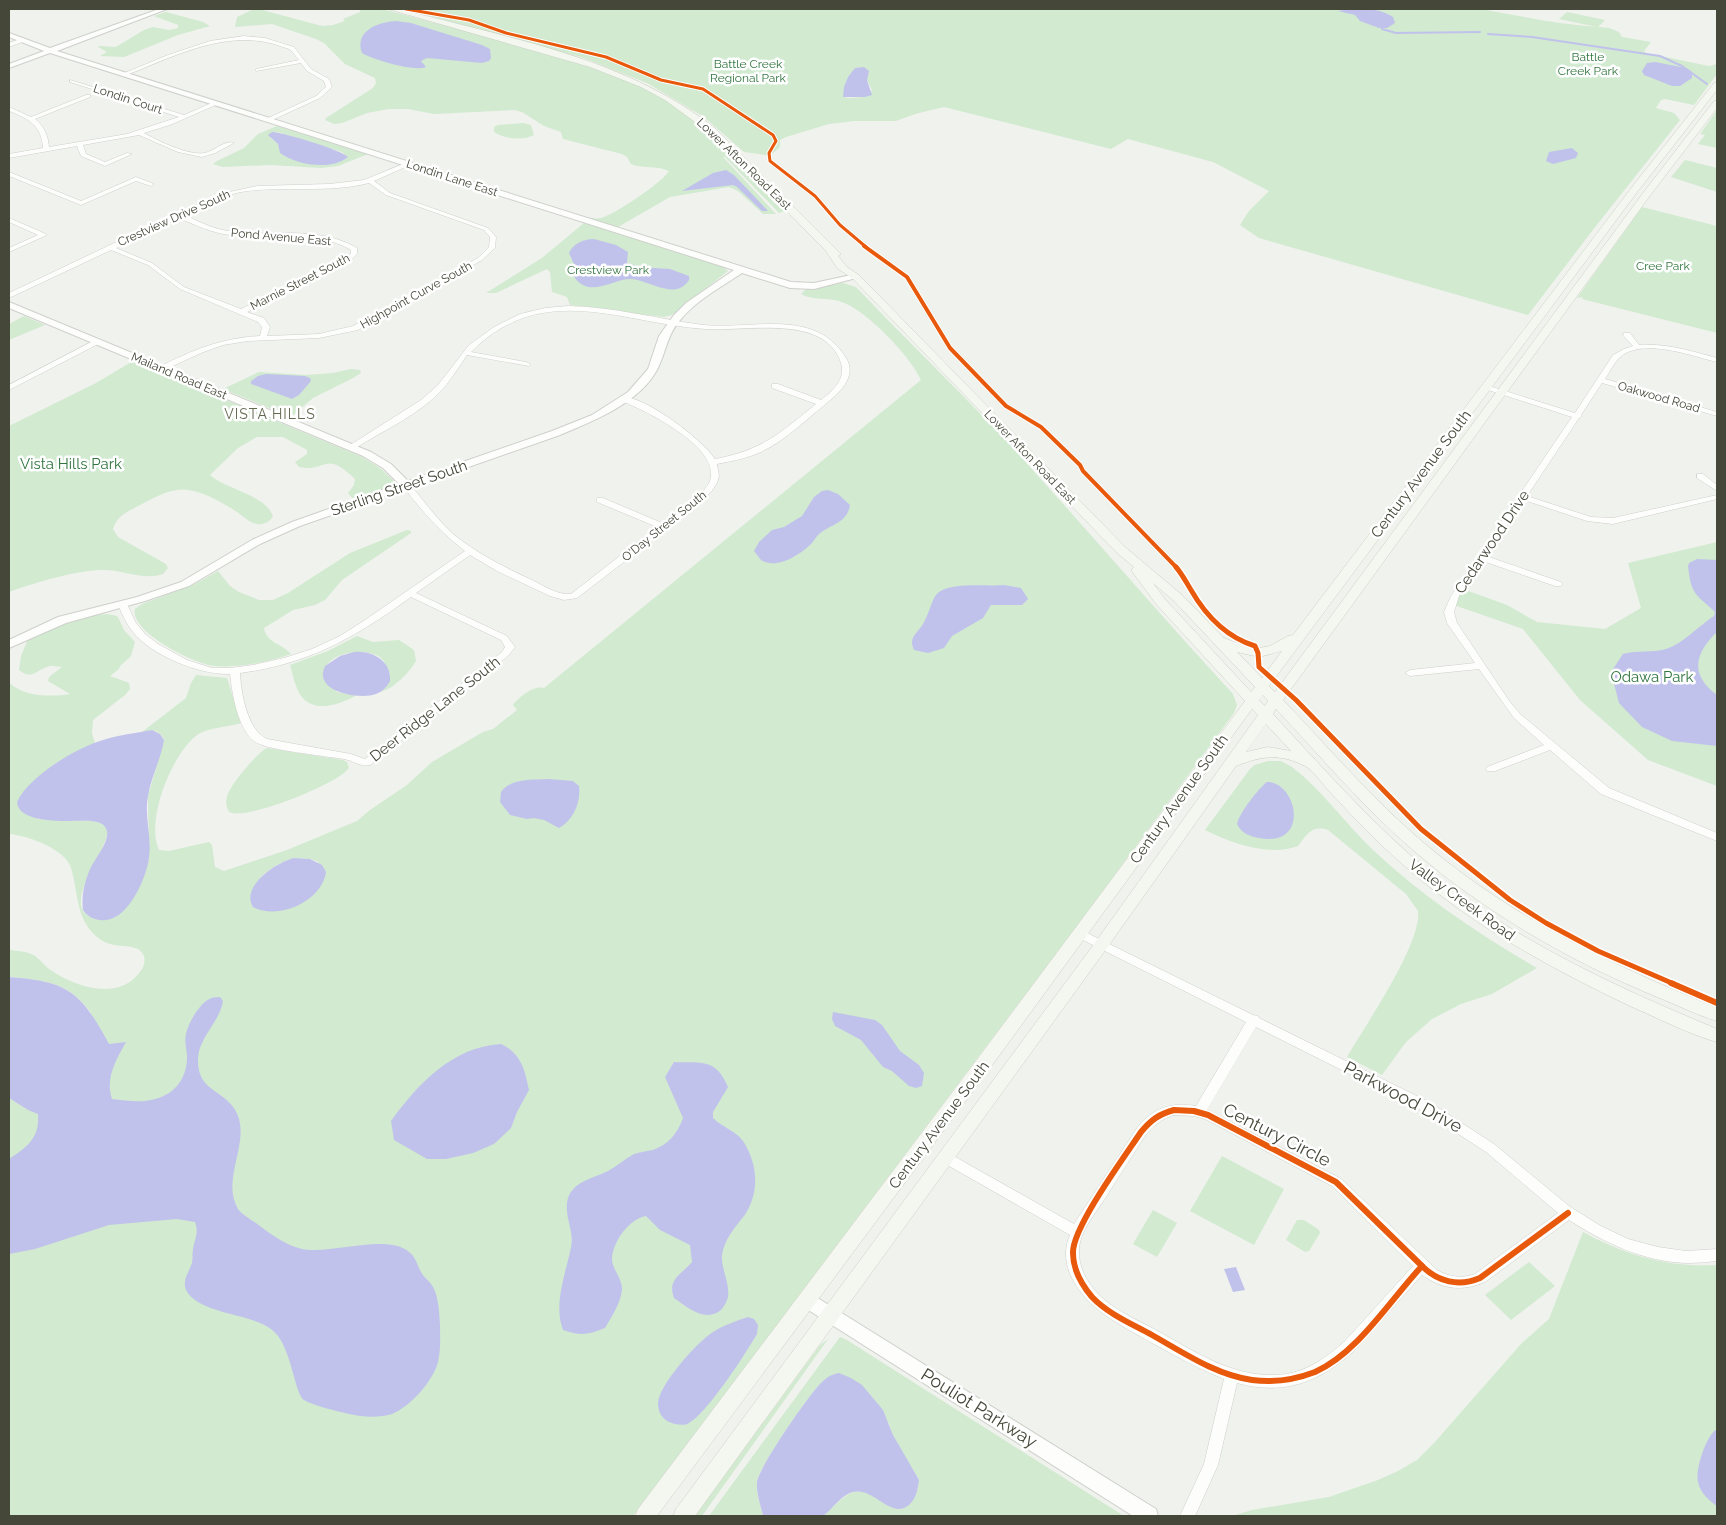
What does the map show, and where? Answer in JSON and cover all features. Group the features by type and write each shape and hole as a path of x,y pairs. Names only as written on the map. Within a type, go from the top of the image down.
{"main road":[{"name":"Lower Afton Road East","path":"392,9 583,61 661,94 684,108 714,131 830,250 833,258 848,273 856,277 1121,550 1178,598 1262,686"},
{"name":"Century Avenue South","path":"645,1516 1081,934 1303,631 1642,181 1717,85"},
{"name":"Century Avenue South","path":"683,1516 1102,944 1276,700 1646,195 1717,104"},
{"name":"Lower Afton Road East","path":"1121,550 1160,601 1252,700"},
{"path":"1217,638 1240,650 1267,653 1278,649 1303,631"},
{"name":"Valley Creek Road","path":"1262,686 1390,821 1419,847 1476,891 1524,923 1572,950 1630,979 1717,1015"},
{"name":"Valley Creek Road","path":"1252,700 1393,848 1443,890 1523,943 1588,979 1717,1036"},
{"path":"1232,762 1254,753 1275,751 1294,756 1314,766"}],"street":[{"path":"9,66 164,9"},
{"name":"Londin Lane East","path":"9,35 51,51 790,285 803,287 820,285 856,277"},
{"path":"125,74 199,46 235,38 257,39 290,48 296,51 309,70 328,81 330,85 328,90 316,98 268,120"},
{"path":"9,45 23,40"},
{"path":"258,70 303,61"},
{"name":"Londin Court","path":"72,81 184,117"},
{"path":"31,119 88,96"},
{"path":"9,156 80,146 140,133 216,103"},
{"path":"9,109 31,119 44,132 46,150"},
{"path":"140,133 150,139 196,155 208,154 231,143"},
{"path":"80,146 83,155 106,164 129,154"},
{"name":"Crestview Drive South","path":"9,296 219,196 244,190 340,185 370,181 408,164"},
{"path":"9,174 81,203 136,179 151,184"},
{"name":"Highpoint Curve South","path":"162,369 211,346 263,338 319,336 355,328 480,259 493,247 493,237 483,228 388,194 370,181"},
{"name":"Pond Avenue East","path":"178,215 224,232 323,238 341,242 354,249"},
{"path":"9,220 44,235 9,250"},
{"path":"109,248 150,264 170,281 182,288 264,323 266,329 263,338"},
{"name":"Marnie Street South","path":"241,312 350,258 355,253 354,249"},
{"name":"Sterling Street South","path":"9,644 62,620 123,604 188,582 256,542 292,525 577,426 600,415 625,399 640,386 652,370 662,339 672,322 689,305 741,270"},
{"name":"Mailand Road East","path":"9,305 351,447 379,461 406,485 440,526 470,551 510,574 554,594 568,597"},
{"path":"351,447 430,397 445,382 466,353 480,340 510,321 526,314 550,309 581,308 718,328 791,326 822,335 839,352 846,368 841,386 766,446 745,455 714,462 705,450 669,420 625,399"},
{"path":"1627,336 1638,348 1675,349 1717,360"},
{"path":"9,388 98,342"},
{"name":"Cedarwood Drive","path":"1638,348 1620,353 1600,380 1578,416 1455,596 1449,612 1452,623 1506,704 1550,746 1605,791 1717,837"},
{"path":"466,353 526,364"},
{"name":"Oakwood Road","path":"1600,380 1717,414"},
{"path":"775,386 822,403"},
{"path":"1486,388 1578,416"},
{"name":"O'Day Street South","path":"568,597 581,591 709,490 716,477 714,462"},
{"path":"1700,476 1717,489"},
{"path":"1523,497 1590,519 1613,521 1717,497"},
{"path":"600,500 664,527"},
{"path":"123,604 128,621 153,646 198,669 214,672 235,670 284,662 330,645 355,632 470,551"},
{"path":"1481,557 1558,584"},
{"name":"Deer Ridge Lane South","path":"235,670 237,693 250,731 258,739 270,743 351,757 366,763 505,654 509,648 510,644 504,638 410,593"},
{"path":"1410,673 1479,666"},
{"path":"1491,769 1550,746"},
{"name":"Parkwood Drive","path":"1081,934 1402,1093 1452,1122 1502,1157 1568,1213 1602,1233 1646,1250 1686,1257 1717,1255"},
{"name":"Century Circle","path":"1199,1112 1254,1019"},
{"name":"Century Circle","path":"1422,1266 1344,1352 1322,1368 1299,1378 1258,1382 1232,1377 1193,1360 1096,1301 1083,1286 1074,1268 1072,1252 1077,1232 1141,1132 1150,1121 1169,1112 1185,1110 1199,1112 1336,1182 1422,1266 1436,1277 1447,1281 1462,1283 1474,1281 1568,1213"},
{"path":"946,1158 1077,1232"},
{"name":"Pouliot Parkway","path":"808,1300 1149,1516"},
{"path":"1187,1516 1211,1465 1232,1377"}],"green space":[{"path":"360,9 382,9 578,62 620,77 660,97 694,120 785,211 779,213 723,157 776,214 763,214 738,191 729,187 670,197 618,227 585,217 601,218 607,216 648,190 669,171 631,164 627,157 622,154 563,139 561,132 544,126 522,112 514,110 434,114 408,109 389,109 367,113 342,123 334,124 325,120 326,118 373,88 376,83 375,78 345,64 324,43 316,39 272,24 235,27 237,17 252,10 262,10 322,26 345,21 343,19 360,12"},
{"path":"403,9 1481,9 1553,22 1597,27 1559,19 1567,12 1605,20 1598,27 1609,28 1619,32 1622,37 1651,42 1644,51 1646,53 1709,66 1717,64 1717,74 1694,105 1665,99 1661,100 1656,108 1674,113 1680,120 1528,315 1259,238 1240,225 1249,211 1269,191 1213,162 1128,139 1111,149 944,107 896,121 854,121 829,124 780,140 780,147 772,154 744,152 704,117 647,83 581,57","holes":["867,80 872,90 865,97 844,97 845,90"]},
{"path":"166,12 203,22 210,26 178,35 124,57 100,56 107,52 99,46 116,47 144,30 153,27 169,30 178,28 178,25 154,16"},
{"path":"1717,110 1717,148 1698,144 1705,135 1700,134"},
{"path":"523,123 531,125 534,135 514,138 494,132 494,127 498,125"},
{"path":"277,126 368,154 338,166 321,168 270,165 223,167 213,164 244,148 258,134","holes":["277,132 342,152 347,158 339,162 314,164 282,154 278,144 270,137"]},
{"path":"1685,160 1717,168 1717,192 1671,177"},
{"name":"Cree Park","path":"1642,207 1717,226 1717,333 1582,299 1583,297 1577,298"},
{"name":"Crestview Park","path":"584,223 723,267 728,271 672,315 663,317 570,305 567,297 552,292 550,272 547,269 496,293 486,293 542,258"},
{"path":"843,283 856,287 1010,445 1233,694 1237,705 1234,713 1079,923 633,1516 9,1516 9,1098 28,1110 91,1013 83,1003 65,989 45,982 9,977 9,950 32,954 62,977 86,987 99,989 123,986 142,969 145,961 143,953 138,949 115,945 101,940 86,925 79,907 71,868 68,861 62,855 35,840 9,834 9,683 23,691 38,695 70,694 48,681 49,677 62,667 45,667 31,674 19,670 21,656 28,639 87,617 110,614 118,617 124,630 135,642 131,656 110,676 129,683 130,689 93,720 92,733 95,743 43,775 19,799 38,819 91,821 100,823 106,828 106,838 89,874 81,899 82,909 89,916 102,920 116,917 143,877 149,858 148,796 164,740 158,732 142,732 186,698 196,675 227,678 241,723 211,729 197,735 179,757 163,788 158,805 156,837 159,850 169,851 209,842 212,845 215,867 224,871 287,850 357,821 407,785 432,762 483,732 493,729 517,710 513,705 523,695 536,688 544,688 921,380 916,370 898,347 863,314 842,302 811,298 801,294 806,289","holes":["294,858 310,859 319,862 251,895 262,876 280,863"]},
{"path":"24,316 45,325 9,340 9,324"},
{"name":"Vista Hills Park","path":"133,361 362,457 380,468 393,480 393,483 388,487 353,499 348,493 354,485 355,479 345,470 331,464 308,468 299,467 295,462 307,454 307,450 283,437 257,437 238,448 210,475 226,485 262,502 273,516 268,521 259,524 254,523 214,498 194,491 175,490 155,497 126,512 117,521 113,529 118,537 166,564 168,568 163,574 140,576 110,570 79,572 31,584 9,592 9,426 96,383"},
{"path":"351,369 360,370 361,373 313,398 291,417 223,389 259,372 306,375 333,373"},
{"path":"407,530 411,531 411,533 342,580 325,600 315,605 293,610 264,628 265,633 271,640 291,654 282,657 244,665 215,666 206,664 180,654 166,646 142,627 136,618 135,609 142,604 193,585 218,571 230,586 239,592 259,600 273,600 288,593 350,553"},
{"name":"Odawa Park","path":"1717,542 1717,786 1648,760 1580,700 1523,629 1451,604 1460,588 1507,605 1537,622 1605,629 1641,608 1628,563"},
{"path":"357,636 373,642 399,640 414,650 416,661 401,680 381,692 386,687 390,674 382,659 364,652 345,654 329,662 324,669 323,677 337,692 357,695 328,706 313,705 301,696 294,681 290,665 328,651"},
{"path":"267,748 343,760 347,762 349,768 328,783 291,799 253,811 229,812 226,799 233,785 250,763"},
{"path":"1268,761 1281,761 1292,767 1323,796 1372,849 1411,883 1472,928 1537,968 1492,994 1461,1004 1432,1019 1406,1042 1382,1075 1347,1057 1402,963 1417,925 1418,911 1406,894 1328,830 1314,830 1307,834 1298,846 1275,850 1238,844 1205,830 1250,769 1255,765"},
{"path":"1222,1156 1284,1189 1254,1245 1190,1211"},
{"path":"1153,1210 1177,1223 1157,1257 1133,1244"},
{"path":"1297,1220 1304,1220 1319,1230 1320,1233 1309,1251 1305,1252 1286,1240"},
{"path":"1583,1232 1615,1247 1647,1258 1681,1264 1717,1265 1717,1516 1232,1516 1252,1510 1329,1497 1378,1480 1417,1460 1521,1344 1549,1319"},
{"path":"1529,1262 1555,1286 1511,1320 1485,1295"},
{"path":"840,1337 1124,1516 823,1516 844,1497 854,1492 868,1494 887,1505 901,1509 916,1493 919,1480 892,1435 889,1423 834,1374 822,1382 807,1401 785,1431 760,1474 757,1486 763,1516 709,1516"},
{"path":"828,1339 702,1516 695,1516 820,1345"}],"water":[{"path":"1349,9 1383,12 1393,17 1395,23 1387,28 1379,28 1360,21 1355,15 1338,11"},
{"path":"396,21 411,23 482,45 490,49 491,58 489,61 482,63 427,58 421,61 426,67 413,68 384,62 362,53 360,45 364,33 382,23"},
{"path":"1655,62 1686,68 1692,72 1692,78 1680,86 1672,86 1644,75 1642,71 1647,63"},
{"path":"864,67 869,71 867,80 872,95 865,97 843,97 848,77 855,68"},
{"path":"272,132 312,142 348,157 333,164 323,165 295,161 280,153 278,144 268,135"},
{"path":"1572,148 1578,153 1576,158 1553,164 1546,161 1549,152"},
{"path":"726,170 734,175 768,211 762,211 733,185 682,191 713,173"},
{"path":"594,239 616,245 628,252 627,263 639,267 670,269 689,276 689,280 677,289 662,288 632,279 595,287 581,284 575,278 574,264 569,253 579,243"},
{"path":"266,374 305,376 310,378 311,381 299,395 292,399 251,384 251,381 258,376"},
{"path":"828,490 838,494 850,505 842,520 823,531 801,553 788,560 767,563 761,560 754,551 759,542 772,530 784,527 802,516 814,497 822,491"},
{"path":"1697,559 1717,560 1717,632 1704,648 1698,664 1702,680 1717,695 1717,746 1672,741 1642,727 1619,703 1611,672 1623,654 1672,647 1714,616 1715,612 1695,593 1691,583 1688,566 1689,563"},
{"path":"1004,585 1021,588 1028,599 1022,605 991,605 983,618 952,636 944,648 928,653 914,650 912,642 914,636 925,621 936,595 949,588 958,586"},
{"path":"354,652 374,655 380,658 388,668 390,681 380,692 369,696 349,695 331,688 325,682 323,675 325,666 340,656"},
{"path":"152,730 160,734 164,740 148,796 147,811 150,849 148,865 141,885 122,912 114,918 99,920 90,917 83,910 83,893 89,872 106,840 107,831 105,826 99,822 91,821 61,821 37,818 27,815 20,810 17,802 23,792 42,773 80,749 109,738"},
{"path":"548,779 573,781 579,786 578,804 569,820 559,828 544,820 510,815 500,802 501,792 510,784"},
{"path":"1267,782 1277,785 1286,792 1294,813 1292,824 1286,833 1276,838 1259,838 1249,835 1243,832 1237,824 1250,801"},
{"path":"294,858 310,859 322,865 326,872 323,882 316,892 308,900 286,910 263,911 253,907 250,899 256,883 262,876 279,864"},
{"path":"9,977 46,982 71,992 90,1012 109,1044 126,1042 113,1069 110,1091 112,1099 126,1101 159,1098 177,1086 186,1065 185,1037 190,1023 204,1002 211,998 220,997 223,1001 221,1009 201,1045 198,1061 199,1072 203,1080 228,1101 238,1116 240,1139 232,1186 238,1209 275,1237 302,1249 314,1250 387,1244 399,1247 411,1254 422,1274 435,1291 440,1324 438,1362 426,1385 414,1399 392,1414 370,1417 338,1411 304,1400 284,1346 271,1329 251,1320 201,1304 192,1298 186,1290 185,1279 192,1263 197,1232 195,1222 177,1219 109,1225 35,1249 9,1254 9,1159 31,1141 37,1129 38,1114 9,1098"},
{"path":"833,1012 875,1020 882,1025 900,1051 919,1065 924,1073 922,1086 916,1088 909,1086 892,1071 883,1067 861,1040 835,1026 832,1019"},
{"path":"501,1044 518,1057 524,1069 529,1090 511,1128 494,1144 473,1153 446,1159 427,1159 394,1140 391,1121 425,1081 452,1060 467,1052"},
{"path":"674,1062 707,1064 718,1071 728,1087 713,1112 713,1118 737,1134 743,1141 752,1159 755,1178 753,1198 744,1216 727,1239 723,1249 723,1266 728,1286 727,1300 721,1310 709,1315 696,1312 674,1298 672,1286 676,1278 692,1262 690,1245 660,1230 646,1216 628,1226 615,1245 612,1263 622,1289 618,1304 605,1328 584,1334 563,1330 559,1310 561,1288 572,1241 567,1211 568,1198 571,1192 580,1184 608,1171 634,1154 659,1148 675,1134 683,1118 665,1077"},
{"path":"1236,1267 1245,1290 1233,1292 1224,1269"},
{"path":"748,1317 754,1319 758,1325 757,1334 735,1369 704,1410 687,1424 671,1423 666,1420 660,1414 658,1403 660,1395 680,1364 713,1332"},
{"path":"839,1373 862,1385 883,1410 893,1435 919,1480 915,1497 909,1505 902,1509 896,1509 868,1494 853,1492 845,1496 823,1516 763,1516 757,1482 766,1462 785,1431 816,1389 828,1377"},
{"path":"1717,1429 1717,1506 1708,1499 1699,1486 1698,1470 1705,1445"}],"waterway":[{"path":"1381,24 1382,29 1396,33 1480,32"},
{"path":"1488,34 1532,37 1660,56 1682,66 1707,84"}],"cycle path":[{"path":"406,9 469,20 506,33 606,57 661,80 703,89 773,135 776,141 769,153 770,161 815,196 840,225 877,257 907,277 950,348 1006,406 1041,427 1080,465 1083,471 1176,566 1199,603 1212,619 1237,639 1255,646 1258,653 1259,667 1296,700 1421,829 1510,900 1546,923 1598,951 1717,1003"},
{"path":"1422,1266 1411,1277 1361,1335 1339,1356 1317,1371 1295,1379 1272,1382 1250,1380 1228,1374 1207,1365 1124,1320 1101,1305 1080,1280 1075,1270 1072,1250 1079,1228 1141,1132 1150,1121 1160,1114 1174,1110 1194,1111 1208,1115 1336,1182 1426,1270 1438,1278 1452,1282 1466,1283 1480,1278 1568,1213"}],"district":[{"name":"VISTA HILLS","path":"270,414"}],"park label":[{"name":"Battle Creek Park","path":"1588,64"},
{"name":"Battle Creek Regional Park","path":"748,71"}]}
